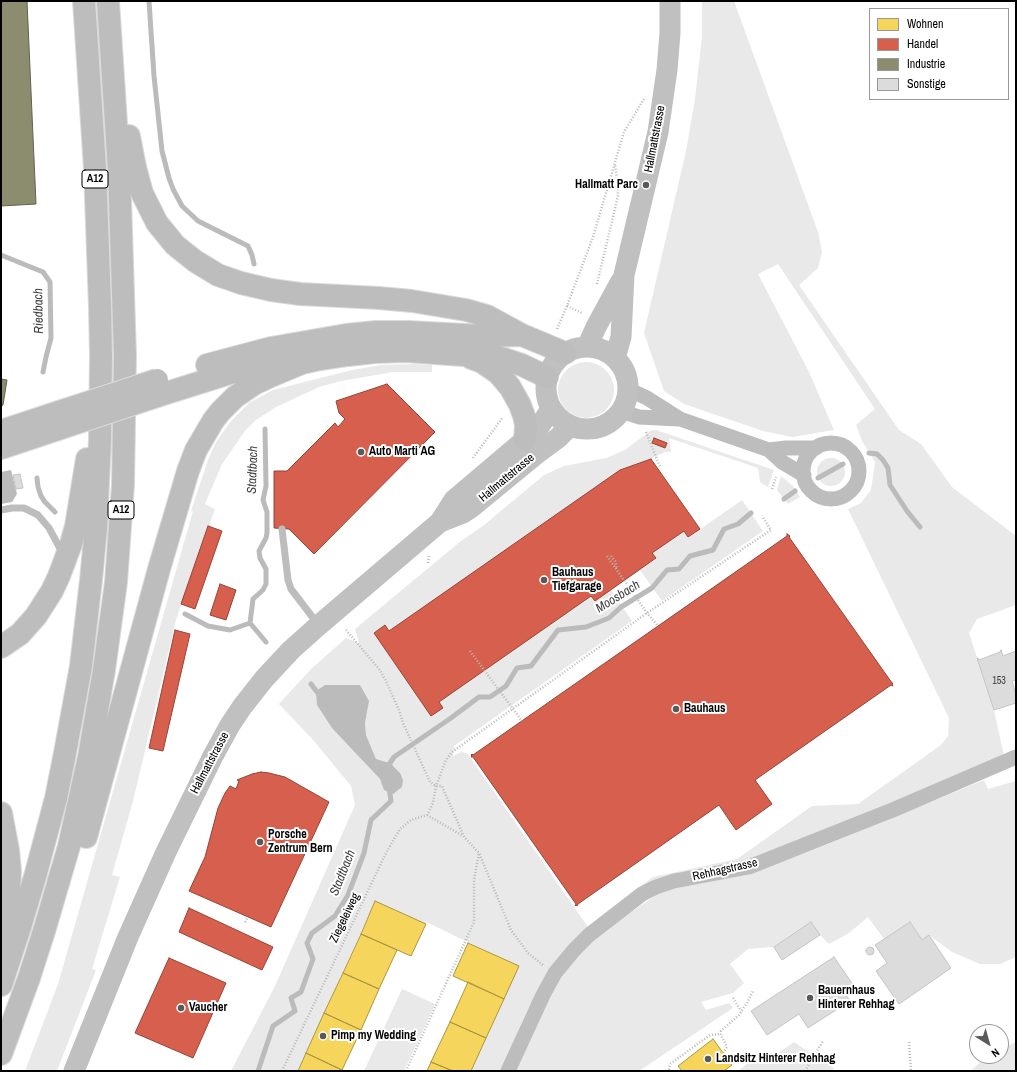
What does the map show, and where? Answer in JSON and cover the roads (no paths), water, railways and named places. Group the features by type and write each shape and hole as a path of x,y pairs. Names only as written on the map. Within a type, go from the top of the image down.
{"highway":[{"name":"A12","path":"1,985 20,927 45,840 65,753 81,666 91,580 100,438 101,356 95,169 84,1"},
{"name":"A12","path":"1,1054 29,978 59,882 78,806 90,750 104,670 116,582 123,485 125,356 121,214 108,1"},
{"path":"110,33 134,167 142,193 157,223 175,245 195,261 218,275 241,283 271,290 300,294 412,301 466,310 487,316 522,335 565,353"},
{"path":"157,388 210,364 271,348 346,335 376,332 408,332 485,336 522,335"},
{"path":"1,431 58,420 157,388 230,373 348,355 383,352 427,352 463,355 482,354 522,365 547,377"},
{"path":"463,355 482,362 505,380 520,405 524,416 526,425 525,440"},
{"path":"1,647 20,634 36,616 52,591 66,560 80,507 101,356"},
{"path":"29,978 58,931 80,858 159,569 188,471 196,450 213,421 236,397 254,384 271,376 302,363 320,359"},
{"path":"1,448 58,420"},
{"path":"1,813 8,850 10,872 9,892 1,948"}],"main road":[{"name":"Hallmattstrasse","path":"615,358 621,337 624,275 658,132 667,70 670,33 670,1"},
{"name":"Hallmattstrasse","path":"587,347 624,275"},
{"path":"587,347 604,351 615,358 625,373 628,389 626,400 621,411 609,423 599,428 588,430 569,427 561,421 551,409 546,398 545,387 547,377 555,363 565,353 574,349 587,347"},
{"name":"Hallmattstrasse","path":"74,1071 128,937 166,852 230,725 256,688 291,650 440,522 454,500 525,440 541,424 551,409"},
{"name":"Hallmattstrasse","path":"440,522 463,513 472,507 558,438 569,427"}],"street":[{"path":"628,389 647,398 680,420"},
{"path":"621,411 639,417 680,420 769,450 782,462 804,475"},
{"path":"769,450 786,448 816,448 827,444 833,444 846,448 856,460 858,468 856,484 852,490 838,498 830,499 822,498 812,491 805,481 805,463 807,457 816,448"},
{"name":"Rehhagstrasse","path":"508,1071 543,995 555,973 589,935 642,894 656,887 674,881 749,867 895,809 1016,757"}],"lane":[{"path":"1,510 24,508 38,515 49,528 66,560"},
{"path":"282,529 288,580 291,589 319,625"}],"waterway":[{"path":"149,1 154,76 162,151 173,189 182,206 198,221 248,246 254,264"},
{"name":"Riedbach","path":"1,255 43,272 50,282 51,338 43,372"},
{"name":"Stadtbach","path":"265,429 266,486 263,500 267,512 267,533 259,551 260,558 266,569 266,584 263,590 253,599 250,623 266,642"},
{"name":"Moosbach","path":"869,453 877,454 883,460 888,468 890,485 907,511 920,527"},
{"name":"Moosbach","path":"818,478 843,464"},
{"name":"Riedbach","path":"37,478 41,496 55,512"},
{"name":"Moosbach","path":"784,499 795,491"},
{"name":"Moosbach","path":"390,769 390,763 394,757 479,697 490,697 506,686 517,668 531,666 558,630 586,627 609,618 621,607 652,588 667,570 679,569 690,556 713,550 724,529 738,524 751,513"},
{"name":"Riedbach","path":"185,614 208,626 230,630 250,623"},
{"name":"Stadtbach","path":"311,684 320,696"},
{"name":"Stadtbach","path":"258,1071 273,1026 295,1011 291,998 301,992 313,959 307,943 312,933 335,916 348,895 364,853 371,820 391,801 389,787"}],"place":[{"name":"Hallmatt Parc","path":"646,185"},
{"name":"Auto Marti AG","path":"361,452"},
{"name":"Bauhaus Tiefgarage","path":"544,580"},
{"name":"Bauhaus","path":"676,709"},
{"name":"Porsche Zentrum Bern","path":"260,842"},
{"name":"Bauernhaus Hinterer Rehhag","path":"810,998"},
{"name":"Vaucher","path":"181,1008"},
{"name":"Pimp my Wedding","path":"323,1036"},
{"name":"Landsitz Hinterer Rehhag","path":"708,1059"}]}
